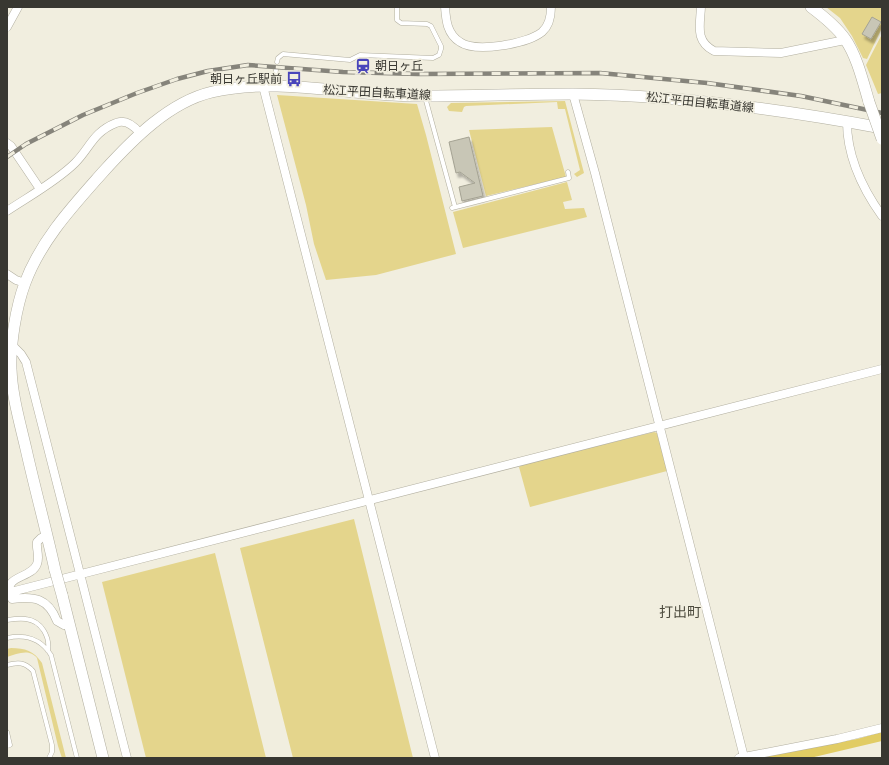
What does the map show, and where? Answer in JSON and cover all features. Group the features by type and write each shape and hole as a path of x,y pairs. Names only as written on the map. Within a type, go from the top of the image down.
{"street":[{"path":"7,27 18,7"},
{"path":"445,7 449,30 453,37 470,46 499,46 530,38 541,32 548,24 551,7"},
{"path":"700,7 700,34 706,47 714,51 781,53 845,40"},
{"path":"811,7 831,23 845,40 856,64 882,139"},
{"path":"263,86 435,758"},
{"name":"松江平田自転車道線","path":"103,758 15,402 11,368 16,314 26,283 43,247 77,202 140,132 186,102 210,92 263,86 398,97 573,94 718,103 882,128"},
{"path":"573,94 595,173 742,758 837,739 882,728"},
{"path":"7,211 75,163 96,134 117,122 125,122 140,132"},
{"path":"847,122 847,133 854,165 869,197 882,216"},
{"path":"7,143 11,146 40,189"},
{"path":"7,274 16,280 26,283"},
{"path":"13,346 26,362 127,758"},
{"path":"8,592 882,369"},
{"path":"47,536 41,538 37,542 37,564 33,570 12,580 9,585 8,592 12,599 29,597 44,602 53,613 57,621 69,625"}],"lane":[{"path":"277,62 278,58 283,54 350,60 360,55 433,58 439,54 441,46 431,26 427,24 401,24 397,20 397,7"},
{"path":"275,78 276,70"},
{"path":"425,96 453,208 569,178 568,172"},
{"path":"7,620 27,619 38,624 46,632 49,644 48,651"},
{"path":"7,638 20,636 31,638 48,651 52,659 77,758"},
{"path":"7,665 20,663 28,666 33,671 52,744 52,752 49,758"},
{"path":"7,732 10,745 7,746"}],"shaded area":[{"path":"826,7 882,7 882,28 867,59 863,58 852,36 840,18"},
{"path":"882,34 882,93 878,94 866,65"},
{"path":"277,95 417,104 456,254 376,275 326,280 314,244 306,205"},
{"path":"565,101 584,173 577,177 574,174 580,170 565,109 558,109 557,102 466,106 462,112 449,111 447,107 451,103"},
{"path":"552,127 566,177 486,196 469,130"},
{"path":"567,182 572,200 563,202 565,209 584,208 587,217 463,248 453,212"},
{"path":"654,432 657,433 667,471 530,507 519,467 524,464"},
{"path":"354,519 413,758 293,758 240,548"},
{"path":"215,553 266,758 146,758 102,582"},
{"path":"11,648 29,651 36,656 42,663 66,758 62,758 58,746 37,658 27,652 7,657 7,649"},
{"path":"882,732 882,741 810,758 755,758 857,739"}],"building":[{"path":"872,17 881,22 871,39 862,34"},
{"path":"469,137 483,196 462,201 459,187 475,183 460,172 456,173 449,142"}],"railway":[{"path":"7,157 26,144 83,115 137,93 177,79 208,71 248,65 343,72 418,74 600,73 707,83 801,96 882,113"}],"place":[{"name":"朝日ヶ丘","path":"363,66"},
{"name":"朝日ヶ丘駅前","path":"294,79"}],"district":[{"name":"打出町","path":"680,612"}]}
